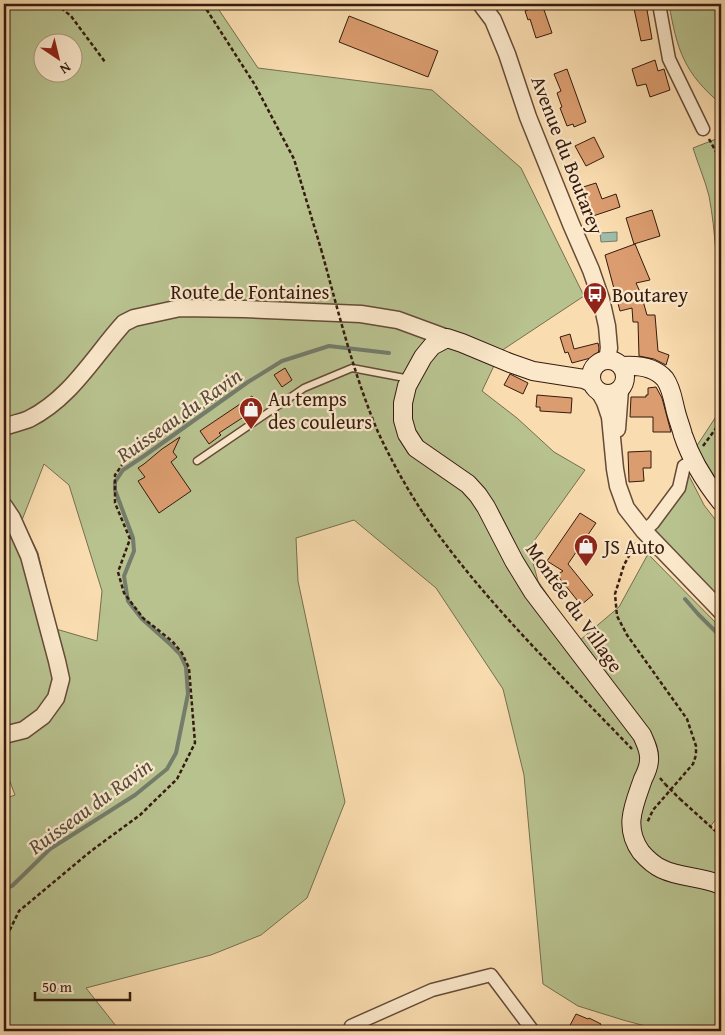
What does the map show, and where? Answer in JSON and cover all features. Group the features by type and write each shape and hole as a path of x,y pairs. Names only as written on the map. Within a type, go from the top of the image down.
{"main road":[{"path":"446,338 533,371 634,379 647,377 656,380 662,386 676,412 693,460 721,502"},
{"name":"Montée du Village","path":"446,338 432,346 423,357 406,386 403,420 407,434 416,448 468,484 478,495 533,592 642,735 647,747 649,760 631,818 632,837 638,847 648,860 661,869 721,885"}],"street":[{"name":"Avenue du Boutarey","path":"481,4 493,20 508,54 528,117 591,270 600,299 612,342 610,376 605,402 610,417 616,478 623,501 642,529 721,611"},
{"path":"659,4 669,59 703,129"},
{"name":"Route de Fontaines","path":"4,427 29,419 54,403 79,380 124,323 134,318 180,308 361,314 398,320 446,338"},
{"path":"642,529 653,523 679,488 684,466 693,460"},
{"path":"4,506 12,518 29,556 61,679 56,698 43,716 24,730 4,735"},
{"path":"351,1026 432,990 490,975 532,1031"}],"lane":[{"path":"197,461 304,388 352,368 411,379"}],"path":[{"path":"56,4 71,16 105,62"},
{"path":"203,4 255,85 294,159 350,351 372,416 383,442 422,513 492,600 648,766"},
{"path":"703,129 721,160"},
{"path":"721,189 721,236"},
{"path":"4,942 19,911 91,851 140,815 177,779 196,742 189,668 182,653 172,641 143,618 124,593 118,572 130,539 115,503 115,475 136,444 155,441 229,390"},
{"path":"693,460 717,427 721,418"},
{"path":"642,529 624,565 615,594 617,616 627,635 687,719 696,746 693,764 653,810 646,826"},
{"path":"666,784 721,836"}],"green space":[{"path":"4,4 215,4 258,68 432,90 521,168 584,296 501,351 482,391 517,418 554,452 585,470 529,548 538,581 579,641 619,607 648,554 721,628 721,822 716,819 710,827 721,837 721,1031 664,1031 578,1006 543,984 524,775 503,689 436,588 354,520 296,538 298,581 345,802 307,898 261,935 211,955 86,988 120,1031 4,1031 4,799 15,795 4,766","holes":["44,464 69,485 102,591 97,641 56,629 38,553 22,520"]},
{"path":"669,4 721,4 721,104 698,82 684,60 675,35"},
{"path":"716,139 721,154 721,305 709,196 693,148"},
{"path":"721,409 721,484 696,447"},
{"path":"686,470 704,505 721,527 721,608 651,534"}],"shaded area":[{"path":"617,232 617,241 601,242 600,233"}],"building":[{"path":"542,4 552,33 536,38 530,19 528,20 525,11"},
{"path":"633,4 646,4 652,39 641,41"},
{"path":"349,16 438,51 428,77 339,42"},
{"path":"655,60 658,71 664,69 670,90 650,97 646,84 637,86 632,69"},
{"path":"567,69 586,122 574,127 573,124 567,126 560,108 562,107 557,93 561,91 554,74"},
{"path":"594,137 604,157 586,166 575,146"},
{"path":"596,183 602,199 616,194 620,207 590,217 580,188"},
{"path":"652,210 660,236 634,244 626,218"},
{"path":"635,244 650,280 636,283 647,315 655,315 658,351 669,355 666,365 654,359 639,356 638,322 633,322 632,308 620,311 605,255"},
{"path":"570,334 574,349 598,343 598,356 572,363 568,352 565,353 560,337"},
{"path":"285,368 292,380 282,387 274,375"},
{"path":"510,374 528,383 523,394 504,385"},
{"path":"656,387 662,398 671,432 653,432 653,417 630,417 631,397 646,397 648,395 648,388"},
{"path":"537,395 572,398 571,413 540,411 540,407 536,407"},
{"path":"252,396 259,407 219,433 221,435 209,444 200,431"},
{"path":"180,437 173,452 177,457 171,462 191,491 159,513 138,481 145,477 138,468"},
{"path":"651,451 651,468 643,468 644,481 629,482 628,452"},
{"path":"580,513 596,523 568,564 593,595 581,605 557,575 563,571 547,561"},
{"path":"576,1014 601,1024 596,1031 567,1031"}],"waterway":[{"name":"Ruisseau du Ravin","path":"4,889 12,886 50,849 135,795 167,769 176,753 188,694 186,667 180,654 142,619 128,601 124,576 134,551 133,538 115,490 115,482 123,470 248,382 282,361 329,346 389,353"},
{"path":"685,599 721,637"}],"place":[{"name":"Boutarey","path":"595,315"},
{"name":"Au temps des couleurs","path":"251,430"},
{"name":"JS Auto","path":"586,567"}]}
